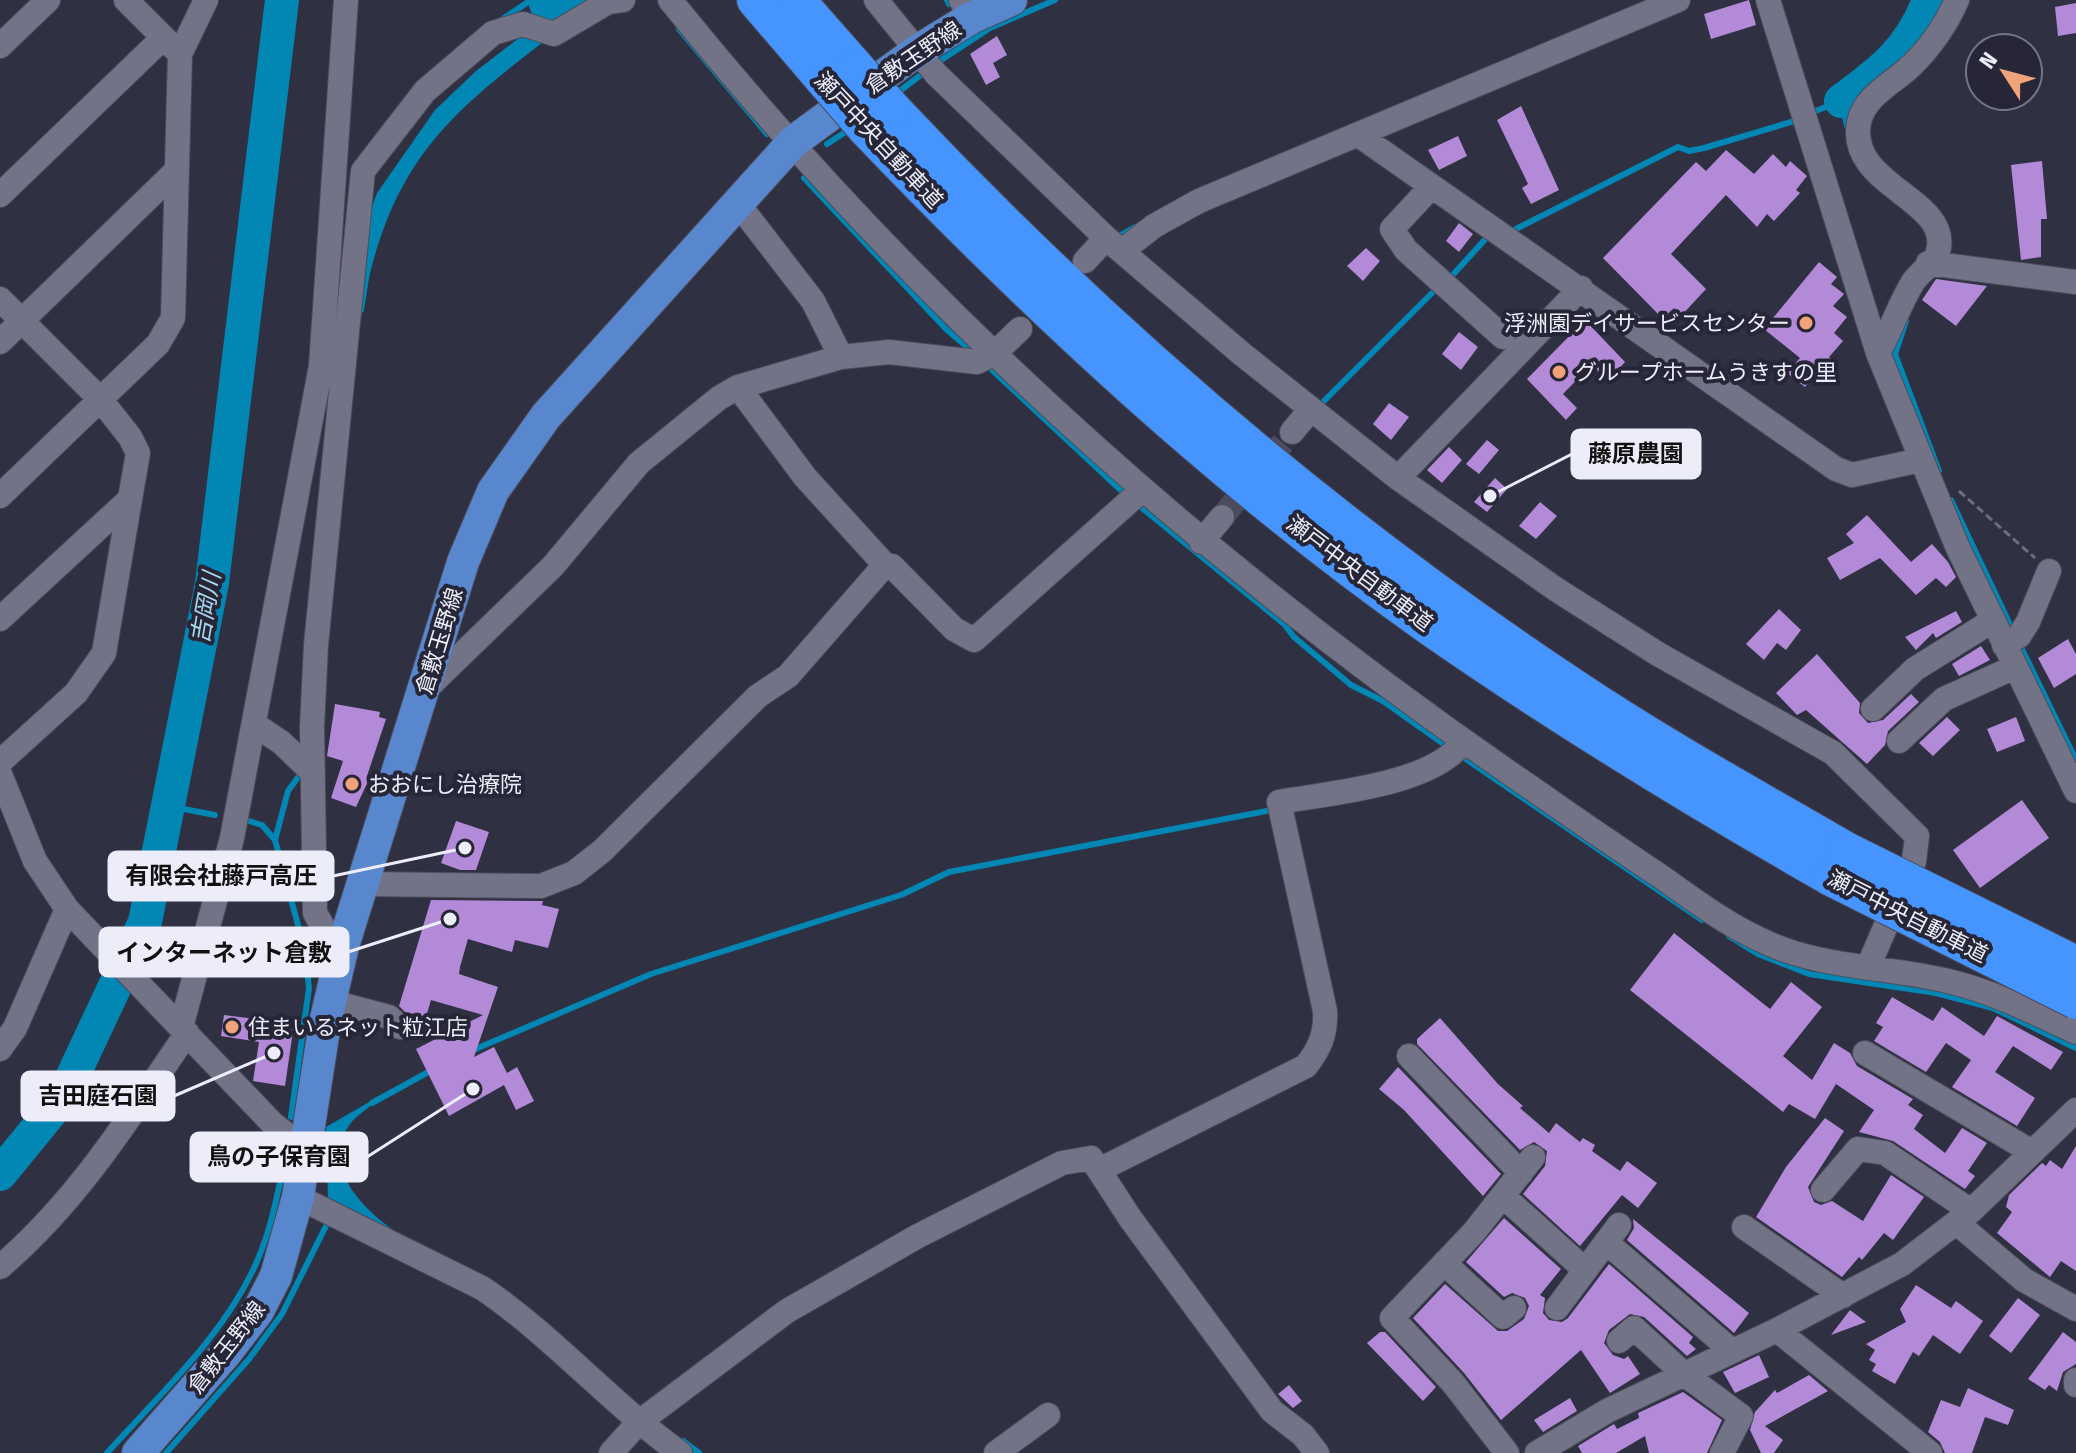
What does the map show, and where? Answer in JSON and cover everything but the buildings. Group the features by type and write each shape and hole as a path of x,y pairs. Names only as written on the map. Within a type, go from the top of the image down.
{"highway":[{"name":"瀬戸中央自動車道","path":"755,0 841,75 879,118 1075,294 1230,432 1330,513 1445,599 1839,864 2076,1001"},
{"name":"瀬戸中央自動車道","path":"797,0 841,75"},
{"name":"瀬戸中央自動車道","path":"1839,864 2076,964"}],"main road":[{"name":"倉敷玉野線","path":"138,1453 258,1311 319,1208 306,1142 329,1001 343,946 463,562 493,491 546,416 736,201 793,142 926,61 966,9 1011,0"}],"street":[{"path":"0,46 48,0"},
{"path":"0,496 158,344 173,318 177,170 171,46 126,0"},
{"path":"0,195 171,46 206,0"},
{"path":"0,1267 57,1210 113,1142 179,1025 217,902 254,724 321,366 346,0"},
{"path":"343,946 329,937 315,913 309,762 324,534 363,171 425,91 493,33 528,25 554,34 608,2 623,0"},
{"path":"670,0 738,85 880,241 994,354 1201,542 1394,694 1458,749 1738,929 1798,956 1951,981 2002,997 2076,1032"},
{"path":"876,0 926,61 1114,244 1398,478 1557,590 1658,654 1833,753 1917,836 1914,861 1868,967"},
{"path":"1085,261 1199,201 1678,0"},
{"path":"1768,0 1878,353 1920,460 1992,621 2012,640"},
{"path":"1878,353 1904,299 1928,263 1937,257 1933,224 1925,210 1871,169 1861,144 1858,125 1864,105 1913,65 1957,0"},
{"path":"1360,136 1836,469 1852,475 1920,460"},
{"path":"0,342 177,170"},
{"path":"1431,187 1392,229 1406,250 1503,337"},
{"path":"736,201 813,301 841,357"},
{"path":"1928,263 2076,282"},
{"path":"1398,478 1581,288"},
{"path":"0,299 100,399 130,437 138,453 104,653 76,693 0,762"},
{"path":"425,690 553,566 639,463 719,398 738,387 841,357 889,352 977,362 994,354 1020,329"},
{"path":"738,387 805,477 885,565 892,566 954,629 974,640 1142,490"},
{"path":"1292,432 1311,409"},
{"path":"0,619 130,499"},
{"path":"1201,542 1222,517"},
{"path":"362,884 541,886 574,873 602,851 758,696 788,676 885,565"},
{"path":"2049,571 2012,640 2015,667 2076,791"},
{"path":"1873,709 1915,669 1992,621"},
{"path":"1899,741 1944,699 2015,667"},
{"path":"254,724 267,730 309,762"},
{"path":"1099,1170 1306,1066 1320,1049 1326,1028 1325,1011 1279,802 1378,784 1458,749"},
{"path":"0,774 35,861 67,909 273,1124 297,1141 306,1142"},
{"path":"0,1049 8,1021 67,909"},
{"path":"329,1001 389,1017 400,1027"},
{"path":"1865,1053 2032,1152"},
{"path":"1409,1056 1527,1165 1444,1263 1392,1318 1453,1383 1507,1453"},
{"path":"1537,1453 1607,1411 1777,1330 1902,1264 1964,1217 2076,1110"},
{"path":"1823,1190 1858,1149 1885,1153 1964,1217 2024,1280 2076,1309"},
{"path":"611,1453 638,1423 787,1311 918,1236 1062,1163 1091,1158 1272,1411 1303,1435 1317,1453"},
{"path":"1503,1196 1585,1270"},
{"path":"319,1208 482,1288 509,1306 638,1423 680,1453"},
{"path":"1744,1227 1843,1296"},
{"path":"1557,1308 1613,1233 1732,1351"},
{"path":"1444,1263 1503,1317 1514,1308"},
{"path":"1619,1341 1634,1328 1684,1374 1741,1416 1722,1453"},
{"path":"1777,1330 1930,1453"},
{"path":"996,1453 1048,1415"}],"path":[{"path":"1954,486 2049,571"}],"water":[{"path":"527,0 596,0 483,91 452,120 425,152 402,189 382,233 367,286 361,284 369,215 377,193 435,110 476,71 528,31 533,18"},
{"path":"376,1098 350,1124 342,1140 340,1156 343,1172 361,1202 401,1235 328,1200 326,1127"}],"waterway":[{"name":"吉岡川","path":"0,1174 63,1097 145,922 212,583 282,0"},
{"path":"501,20 531,0"},
{"path":"947,0 949,4"},
{"path":"935,64 990,28 1055,0"},
{"path":"1841,101 1894,58 1913,33 1929,0"},
{"path":"679,29 767,134"},
{"path":"897,93 926,71"},
{"path":"1808,114 1841,101 1848,129"},
{"path":"1516,229 1678,147 1689,151 1704,148 1798,120"},
{"path":"827,144 850,129"},
{"path":"804,178 946,329 974,353"},
{"path":"1119,236 1137,226"},
{"path":"1449,279 1490,234"},
{"path":"361,310 366,278"},
{"path":"1320,405 1436,289"},
{"path":"1906,321 1895,354 1939,471"},
{"path":"992,370 1125,494"},
{"path":"1951,500 2013,631"},
{"path":"1142,508 1284,624 1294,637 1351,685 1383,701 1448,747"},
{"path":"2018,641 2076,760"},
{"path":"1457,753 1702,920"},
{"path":"291,1117 309,988 305,951 275,840 288,791 302,772"},
{"path":"168,806 215,815"},
{"path":"471,1051 651,974 901,895 949,872 1272,810"},
{"path":"249,821 262,825 275,840"},
{"path":"1729,936 1758,954 1809,974 1936,993 1993,1008 2076,1048"},
{"path":"372,1103 432,1070"},
{"path":"107,1453 191,1362 245,1286 267,1236 284,1164"},
{"path":"166,1453 249,1359 282,1314 329,1220"},
{"path":"683,1441 699,1453"}],"tunnel":[{"path":"1222,517 1292,432"}],"place":[{"name":"浮洲園デイサービスセンター","path":"1806,323"},
{"name":"グループホームうきすの里","path":"1559,372"},
{"name":"藤原農園","path":"1490,496"},
{"name":"おおにし治療院","path":"352,784"},
{"name":"有限会社藤戸高圧","path":"465,848"},
{"name":"インターネット倉敷","path":"450,919"},
{"name":"住まいるネット粒江店","path":"232,1027"},
{"name":"吉田庭石園","path":"274,1053"},
{"name":"鳥の子保育園","path":"473,1089"}]}
